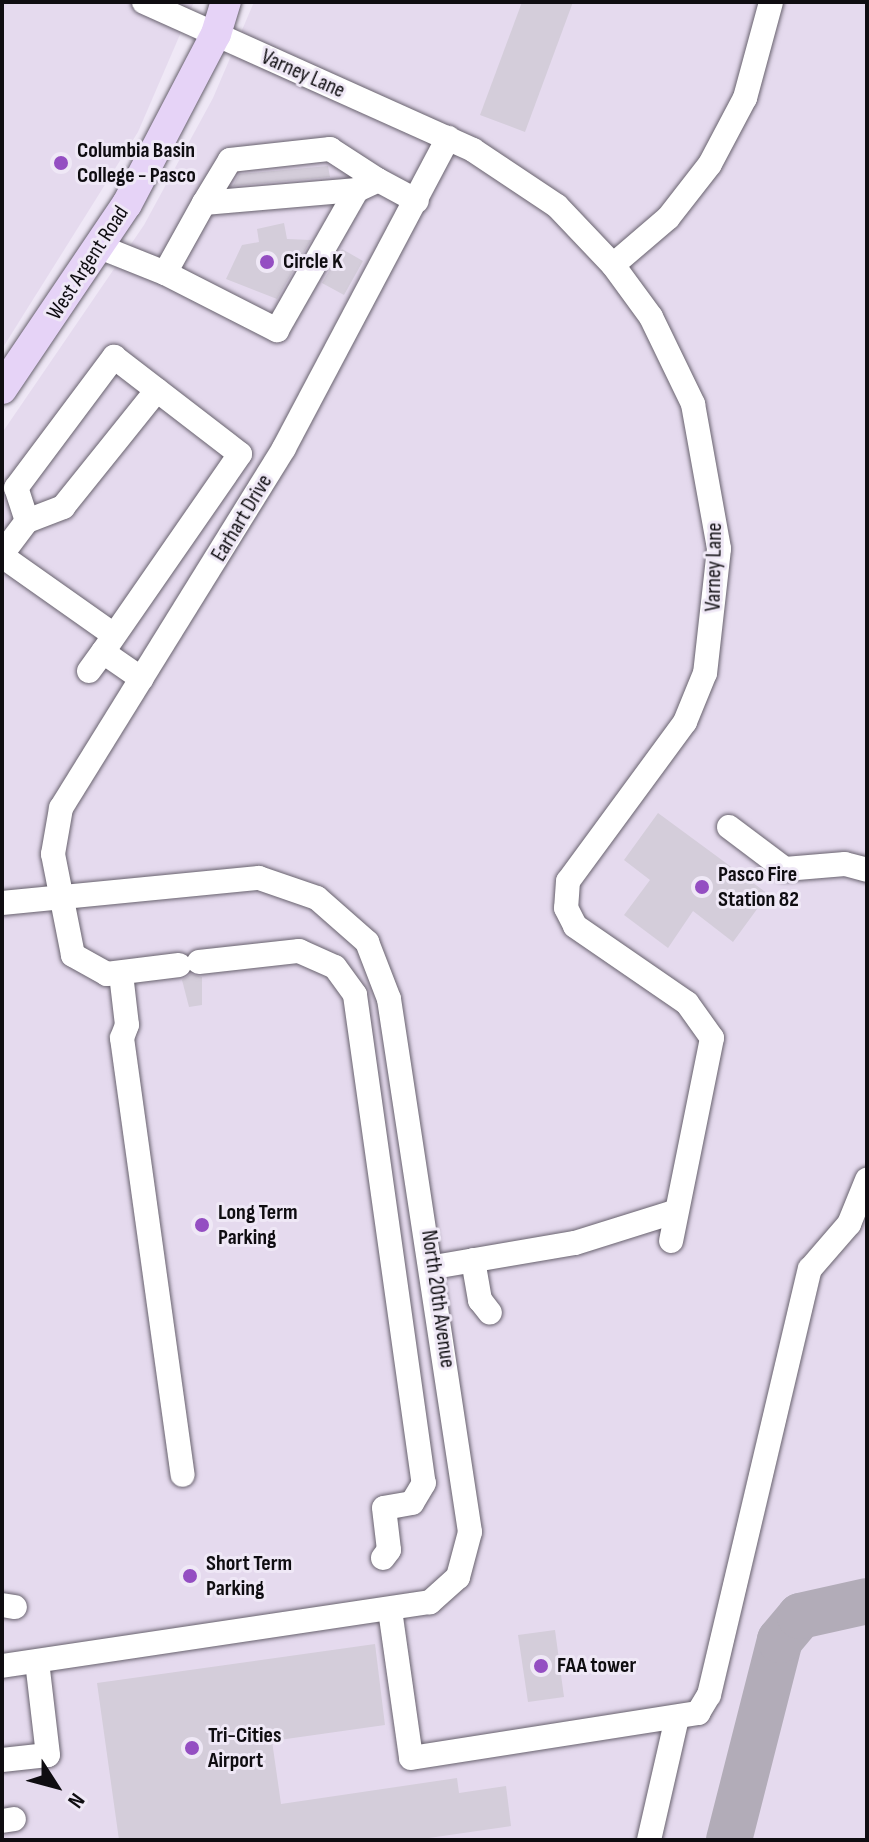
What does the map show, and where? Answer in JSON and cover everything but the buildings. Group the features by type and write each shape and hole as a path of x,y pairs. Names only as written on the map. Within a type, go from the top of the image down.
{"main road":[{"name":"West Argent Road","path":"2,389 100,247 216,34 226,2"}],"street":[{"name":"Varney Lane","path":"144,2 448,138 557,206 613,265 651,317 693,404 719,549 705,673 685,722 568,881 566,908 575,926 687,1003 712,1038 674,1212 671,1241"},
{"path":"613,265 668,218 710,164 745,98 771,2"},
{"name":"Earhart Drive","path":"121,974 94,970 73,955 58,897 53,854 61,808 277,460 448,138"},
{"path":"165,273 230,160 330,149 368,185"},
{"path":"100,247 165,273 277,330 368,185"},
{"path":"204,203 368,185 417,201"},
{"path":"27,521 16,488 114,357 240,454 102,653"},
{"path":"142,679 102,653 2,555 27,521 63,507 157,390"},
{"path":"729,827 785,869 845,864 867,870"},
{"name":"North 20th Avenue","path":"2,903 259,878 317,898 367,942 389,999 434,1267 469,1548 458,1577 440,1595 390,1610 2,1666"},
{"path":"183,1475 122,1038 127,1025 121,974 299,951 335,967 358,1004 424,1491 412,1503 384,1508 389,1550 383,1558"},
{"path":"390,1610 411,1758 698,1713 709,1695 810,1269 849,1224 867,1180"},
{"path":"434,1267 575,1243 674,1212"},
{"path":"2,1760 48,1755 37,1662"},
{"path":"649,1840 677,1718"}],"shaded area":[{"name":"Columbia Basin College - Pasco","path":"2,2 194,2 138,132 2,349"},
{"name":"Tri-Cities Airport","path":"254,2 867,2 867,1840 2,1840 2,433 144,225 213,98"}],"taxiway":[{"path":"729,1840 780,1640 800,1616 867,1601"}],"place":[{"name":"Columbia Basin College - Pasco","path":"61,163"},
{"name":"Circle K","path":"267,262"},
{"name":"Pasco Fire Station 82","path":"702,887"},
{"name":"Long Term Parking","path":"202,1225"},
{"name":"Short Term Parking","path":"190,1576"},
{"name":"FAA tower","path":"541,1666"},
{"name":"Tri-Cities Airport","path":"192,1748"}]}
